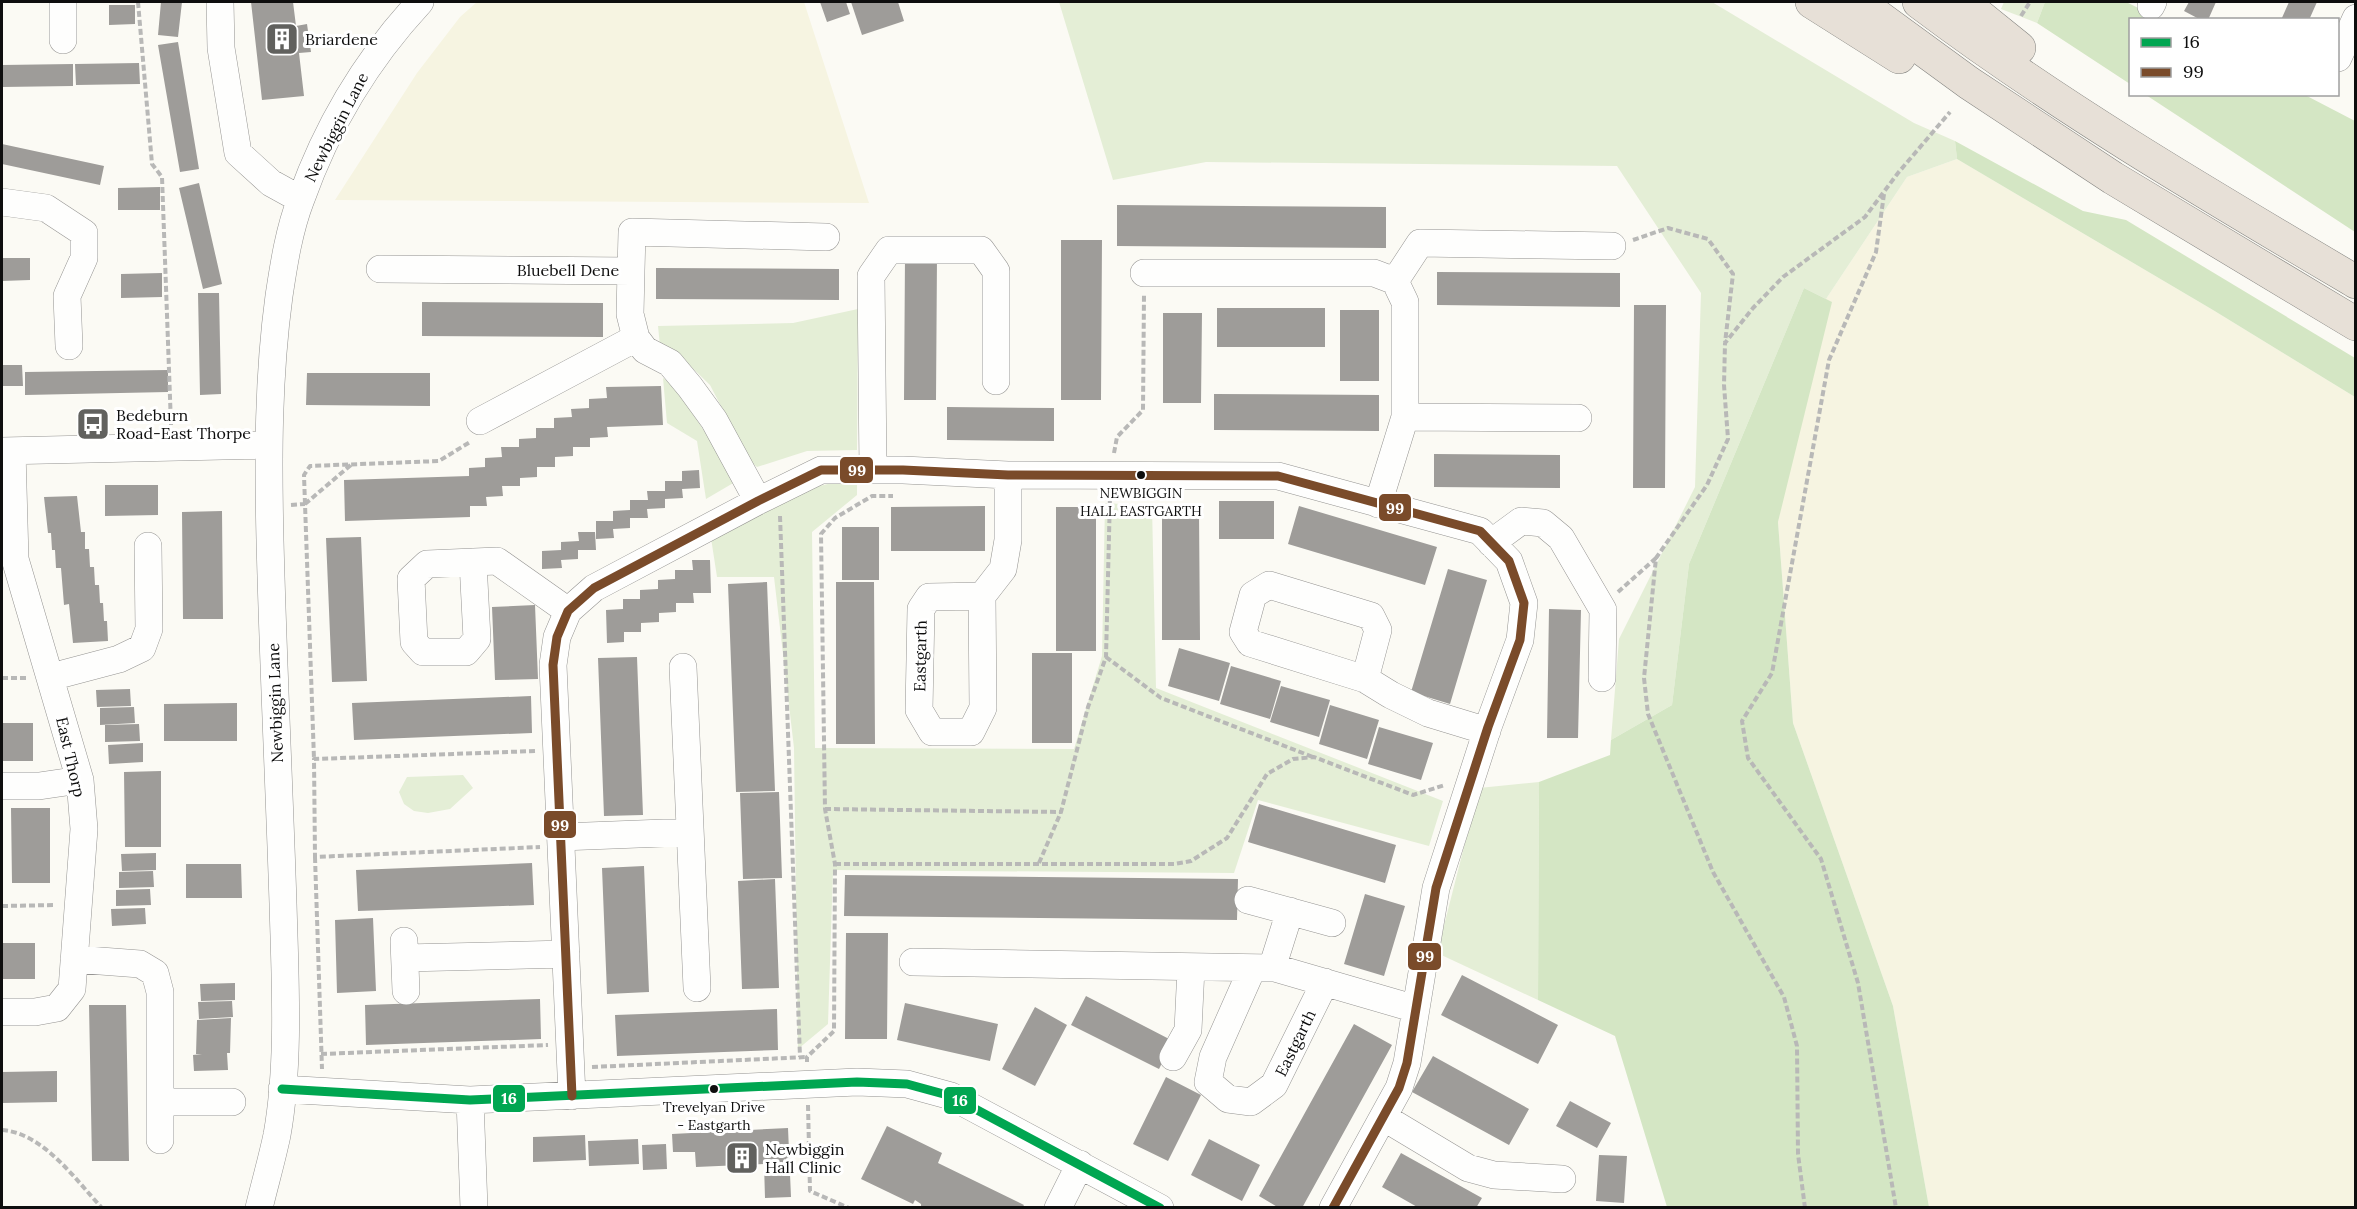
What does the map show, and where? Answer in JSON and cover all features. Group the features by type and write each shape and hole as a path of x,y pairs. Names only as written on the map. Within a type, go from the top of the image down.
{"highway":[{"path":"1812,2 2106,194 2250,262"},
{"path":"1858,2 1970,83 2113,178 2355,324"},
{"path":"1919,2 2075,111 2212,197 2355,282"},
{"path":"1962,2 2023,51 2142,133 2212,197"}],"street":[{"path":"63,2 63,40"},
{"name":"Newbiggin Lane","path":"220,2 221,48 238,153 271,183 300,199"},
{"name":"Newbiggin Lane","path":"259,1208 277,1133 282,1089 285,997 269,505 273,345 284,261 300,199 320,152 366,68 395,28 420,2"},
{"path":"2339,54 2355,18"},
{"path":"2,202 46,208 84,233 84,258 67,296 69,346"},
{"name":"Bluebell Dene","path":"380,269 631,271 632,232 826,237"},
{"path":"1395,280 1420,243 1612,246"},
{"path":"873,470 871,276 890,250 981,250 996,271 996,381"},
{"path":"631,271 630,314 636,338 645,350 670,363 769,496"},
{"path":"1144,273 1374,273 1395,280 1405,302 1406,417 1378,504"},
{"path":"480,421 636,338"},
{"path":"1406,417 1578,418"},
{"path":"7,451 269,445"},
{"name":"East Thorp","path":"2,1012 35,1012 57,1008 72,989 84,829 80,780 51,677 8,559 7,451"},
{"path":"572,1096 553,665 557,637 568,611 594,588 821,470 1008,475 1106,488 1278,476 1480,531 1509,561 1524,603 1520,640 1487,731 1436,888 1407,1062 1399,1088 1334,1208"},
{"path":"982,596 1003,569 1008,540 1008,475"},
{"path":"1491,543 1521,521 1543,523 1562,538 1604,610 1602,678"},
{"path":"51,677 119,659 142,648 149,628 148,546"},
{"path":"473,562 497,561 568,611"},
{"path":"1365,679 1378,630 1371,616 1269,585 1252,595 1243,632 1250,643 1365,679 1428,713 1487,731"},
{"name":"Eastgarth","path":"982,596 984,708 971,732 932,732 919,710 921,609 929,597 982,596"},
{"path":"683,667 697,988"},
{"path":"2,786 39,786 80,780"},
{"path":"561,841 690,832"},
{"path":"1248,900 1332,923"},
{"path":"1262,968 1290,911"},
{"path":"406,991 404,949 566,954"},
{"path":"74,959 140,964 154,973 160,992 160,1140"},
{"path":"913,962 1262,968 1325,982 1416,1009"},
{"path":"1173,1057 1188,1030 1191,968"},
{"name":"Eastgarth","path":"1262,968 1213,1057 1208,1082 1228,1099 1251,1102 1274,1085 1325,982"},
{"path":"282,1089 470,1100 857,1082 907,1084 951,1096 1160,1208"},
{"path":"470,1100 474,1208"},
{"path":"160,1102 232,1102"},
{"path":"1383,1117 1468,1168 1494,1175 1562,1179"},
{"path":"1058,1208 1080,1164"}],"path":[{"path":"138,2 152,164 162,177 172,447"},
{"path":"2018,22 2030,2"},
{"path":"1725,343 1753,308 1783,277 1865,217 1950,112"},
{"path":"1884,191 1876,252 1829,360 1772,673 1742,721 1748,758 1821,859 1858,983 1896,1208"},
{"path":"1601,607 1656,558 1707,485 1728,439 1724,385 1725,343 1733,274 1708,239 1668,228 1612,246"},
{"path":"1039,863 1061,812 1088,707 1106,657 1106,488 1117,437 1143,410 1144,273"},
{"path":"322,1092 304,474 310,466 438,461 469,444 480,421"},
{"path":"269,505 305,504 352,464"},
{"path":"769,496 800,1057"},
{"path":"849,1208 810,1191 807,1057 834,1031 835,864 825,810 821,534 835,518 872,496 895,496"},
{"path":"1656,558 1644,678 1648,714 1713,872 1784,997 1797,1046 1798,1154 1805,1208"},
{"path":"1106,657 1161,698 1413,795 1472,777"},
{"path":"314,759 557,750"},
{"path":"835,864 1174,864 1191,861 1227,838 1267,774 1293,759 1314,757"},
{"path":"825,810 1061,812"},
{"path":"315,857 561,841"},
{"path":"2,906 80,905"},
{"path":"2,1130 13,1130 41,1144 102,1208"}],"shaded area":[{"path":"477,2 804,2 869,203 335,200 417,73 460,17"},
{"path":"1957,159 2355,397 2355,1207 1929,1207 1893,1006 1793,723 1778,522 1826,299 1907,177"}],"green space":[{"path":"1059,2 1712,2 1914,123 1955,141 1957,159 1907,177 1826,299 1804,288 1689,564 1672,705 1611,740 1619,639 1695,487 1701,293 1617,166 1206,162 1113,180"},
{"path":"2004,2 2045,2 2037,23 2001,9"},
{"path":"2045,2 2126,2 2159,18 2129,18 2129,83 2037,23"},
{"path":"2148,96 2307,96 2355,121 2355,232"},
{"path":"1955,141 2083,211 2126,220 2355,358 2355,397 1957,159"},
{"path":"1804,288 1832,302 1778,522 1793,723 1893,1006 1929,1207 1667,1207 1615,1036 1538,1000 1539,782 1610,755 1611,740 1672,705 1689,564"},
{"path":"858,309 857,450 807,451 757,467 749,460 710,385 683,359 660,346 658,326 793,323"},
{"path":"663,378 676,388 731,472 735,482 706,499 697,441 667,423"},
{"path":"857,480 857,495 812,532 815,748 1074,749 1102,656 1105,503 1152,506 1156,688 1443,801 1429,846 1258,800 1234,873 833,870 828,1024 798,1049 794,748 774,577 717,577 711,538 781,500 836,482"},
{"path":"463,775 473,788 450,809 428,813 414,811 404,804 399,792 407,777"},
{"path":"1539,782 1538,1000 1437,953 1479,788"}],"building":[{"path":"161,2 182,2 178,37 158,35"},
{"name":"Briardene","path":"251,2 293,2 296,26 307,24 311,52 299,53 304,96 262,100"},
{"path":"820,2 846,2 850,14 827,22"},
{"path":"851,2 898,2 904,21 862,35"},
{"path":"2189,2 2216,2 2209,18 2197,18 2184,11"},
{"path":"2289,2 2317,2 2310,18 2282,18"},
{"path":"109,5 135,5 135,24 109,25"},
{"path":"178,42 199,169 180,172 158,45"},
{"path":"139,63 140,84 76,85 75,64"},
{"path":"73,64 73,86 2,87 2,65"},
{"path":"2,144 104,166 100,185 2,164"},
{"path":"199,183 222,284 203,289 179,188"},
{"path":"160,187 160,210 118,210 118,188"},
{"path":"1117,205 1386,207 1386,248 1117,246"},
{"path":"1061,240 1102,240 1101,400 1061,400"},
{"path":"905,256 937,256 936,400 904,400"},
{"path":"2,258 30,258 30,280 2,281"},
{"path":"656,268 839,269 839,300 656,299"},
{"path":"1437,272 1620,273 1620,307 1437,305"},
{"path":"162,273 162,297 121,298 121,274"},
{"path":"198,293 219,293 221,394 200,395"},
{"path":"422,302 603,303 603,337 422,336"},
{"path":"1634,305 1666,305 1665,488 1633,488"},
{"path":"1217,308 1325,308 1325,347 1217,347"},
{"path":"1340,310 1379,310 1379,381 1340,381"},
{"path":"1163,313 1202,313 1201,403 1163,403"},
{"path":"2,365 22,365 23,386 2,386"},
{"path":"168,370 168,392 25,395 25,372"},
{"path":"307,373 430,373 430,406 306,405"},
{"path":"661,386 663,425 607,427 608,437 590,438 590,447 573,447 573,456 555,457 555,467 537,467 537,477 520,478 520,486 502,486 503,496 486,497 487,506 470,506 470,517 345,521 344,480 469,476 469,468 485,467 485,458 502,457 501,447 519,447 519,439 536,438 536,428 554,428 554,418 572,417 571,409 589,408 589,399 607,398 606,387"},
{"path":"1214,394 1379,395 1379,431 1214,430"},
{"path":"947,407 1054,408 1054,441 947,440"},
{"path":"1434,454 1560,455 1560,488 1434,487"},
{"path":"699,470 700,488 682,489 683,498 665,499 665,508 647,509 648,518 630,518 630,528 613,529 614,538 596,539 596,521 613,521 613,511 630,510 630,500 648,500 647,491 665,491 665,481 682,481 682,471"},
{"path":"105,485 158,485 158,515 105,516"},
{"path":"77,496 81,532 85,532 85,549 89,549 90,567 94,567 95,585 99,585 104,621 107,621 108,641 73,643 69,604 64,605 61,568 56,568 55,550 52,550 51,533 48,533 44,497"},
{"path":"1219,501 1274,501 1274,539 1219,539"},
{"path":"985,506 985,551 891,551 891,507"},
{"path":"1299,506 1437,547 1425,585 1288,544"},
{"path":"1056,507 1096,507 1096,651 1056,651"},
{"path":"222,511 223,619 183,619 182,512"},
{"path":"1162,511 1199,511 1200,640 1162,640"},
{"path":"842,527 879,527 879,580 842,580"},
{"path":"578,532 595,532 596,550 578,550 578,559 561,560 562,568 542,569 542,551 561,550 561,542 579,541"},
{"path":"361,537 367,681 332,682 326,538"},
{"path":"692,560 710,560 711,593 693,593 694,603 676,603 676,612 659,613 659,622 641,623 641,632 624,632 624,642 607,643 606,610 623,609 623,599 640,599 640,590 658,589 658,580 675,579 675,570 693,570"},
{"path":"1448,569 1487,580 1450,704 1411,692"},
{"path":"767,582 775,791 736,792 728,584"},
{"path":"836,582 874,582 875,744 836,744"},
{"path":"535,605 538,679 495,680 492,607"},
{"path":"1549,609 1581,610 1578,738 1547,738"},
{"path":"1179,648 1230,663 1219,701 1168,686"},
{"path":"1032,653 1072,653 1072,743 1032,743"},
{"path":"637,657 643,815 604,816 598,658"},
{"path":"1231,666 1281,681 1270,719 1220,704"},
{"path":"1281,686 1330,700 1319,737 1270,722"},
{"path":"130,689 131,706 97,707 96,690"},
{"path":"531,696 532,733 354,740 352,703"},
{"path":"237,703 237,741 164,741 164,704"},
{"path":"1330,705 1379,720 1367,759 1319,744"},
{"path":"134,707 135,723 100,725 100,708"},
{"path":"2,723 33,723 33,761 2,761"},
{"path":"139,724 140,741 105,742 105,725"},
{"path":"1379,727 1433,743 1421,780 1368,764"},
{"path":"143,743 143,762 109,764 108,745"},
{"path":"161,771 161,847 125,847 124,772"},
{"path":"779,792 782,878 743,879 740,793"},
{"path":"1259,804 1396,845 1385,883 1248,842"},
{"path":"11,808 50,808 50,883 12,883"},
{"path":"156,853 156,870 122,871 121,854"},
{"path":"532,863 534,905 358,911 356,870"},
{"path":"186,864 241,864 242,898 186,898"},
{"path":"644,866 649,992 607,994 602,868"},
{"path":"153,871 154,887 119,888 119,872"},
{"path":"845,875 1238,879 1237,920 844,916"},
{"path":"775,879 779,988 742,989 738,881"},
{"path":"150,889 151,905 116,906 116,890"},
{"path":"1365,894 1405,906 1384,976 1344,964"},
{"path":"145,908 146,924 112,926 111,909"},
{"path":"373,918 376,991 337,993 335,920"},
{"path":"846,933 888,933 887,1039 845,1039"},
{"path":"2,943 35,943 35,979 2,979"},
{"path":"1462,975 1558,1025 1538,1064 1441,1015"},
{"path":"235,983 235,1000 201,1001 200,984"},
{"path":"1086,996 1173,1041 1159,1069 1071,1025"},
{"path":"540,999 541,1039 366,1045 365,1005"},
{"path":"232,1001 233,1017 199,1019 198,1002"},
{"path":"905,1003 998,1024 990,1061 897,1040"},
{"path":"89,1005 126,1005 129,1161 92,1161"},
{"path":"1035,1007 1067,1025 1035,1086 1002,1069"},
{"path":"777,1009 778,1050 617,1056 615,1015"},
{"path":"231,1018 230,1053 227,1053 228,1070 194,1071 193,1055 202,1054 196,1054 197,1020"},
{"path":"1354,1024 1392,1045 1302,1208 1279,1208 1259,1196"},
{"path":"1433,1056 1529,1109 1509,1145 1412,1092"},
{"path":"57,1071 57,1102 2,1103 2,1072"},
{"path":"1166,1077 1201,1095 1168,1161 1133,1144"},
{"path":"1570,1101 1611,1123 1597,1148 1556,1126"},
{"path":"887,1126 942,1153 938,1163 1024,1205 1022,1208 921,1208 921,1204 915,1200 913,1204 861,1179"},
{"name":"Newbiggin Hall Clinic","path":"788,1128 791,1197 765,1198 764,1164 696,1167 695,1152 673,1152 672,1134"},
{"path":"585,1135 586,1160 533,1162 533,1137"},
{"path":"638,1139 639,1164 589,1166 588,1141"},
{"path":"1209,1139 1260,1165 1242,1201 1191,1175"},
{"path":"666,1144 667,1169 643,1170 642,1145"},
{"path":"1401,1153 1482,1198 1476,1208 1419,1208 1382,1187"},
{"path":"1599,1155 1627,1156 1624,1203 1596,1201"}],"transit line":[{"name":"99","path":"572,1096 553,665 557,637 568,611 594,588 821,470 903,470 1008,475 1278,476 1480,531 1509,561 1524,603 1520,640 1488,727 1436,888 1407,1063 1399,1088 1333,1208"},
{"name":"16","path":"282,1089 470,1100 857,1082 907,1084 951,1096 1160,1208"}],"place":[{"name":"Briardene","path":"282,39"},
{"name":"Bedeburn Road-East Thorpe","path":"93,424"},
{"name":"NEWBIGGIN HALL EASTGARTH","path":"1141,475"},
{"name":"Trevelyan Drive - Eastgarth","path":"714,1089"},
{"name":"Newbiggin Hall Clinic","path":"742,1158"}]}
